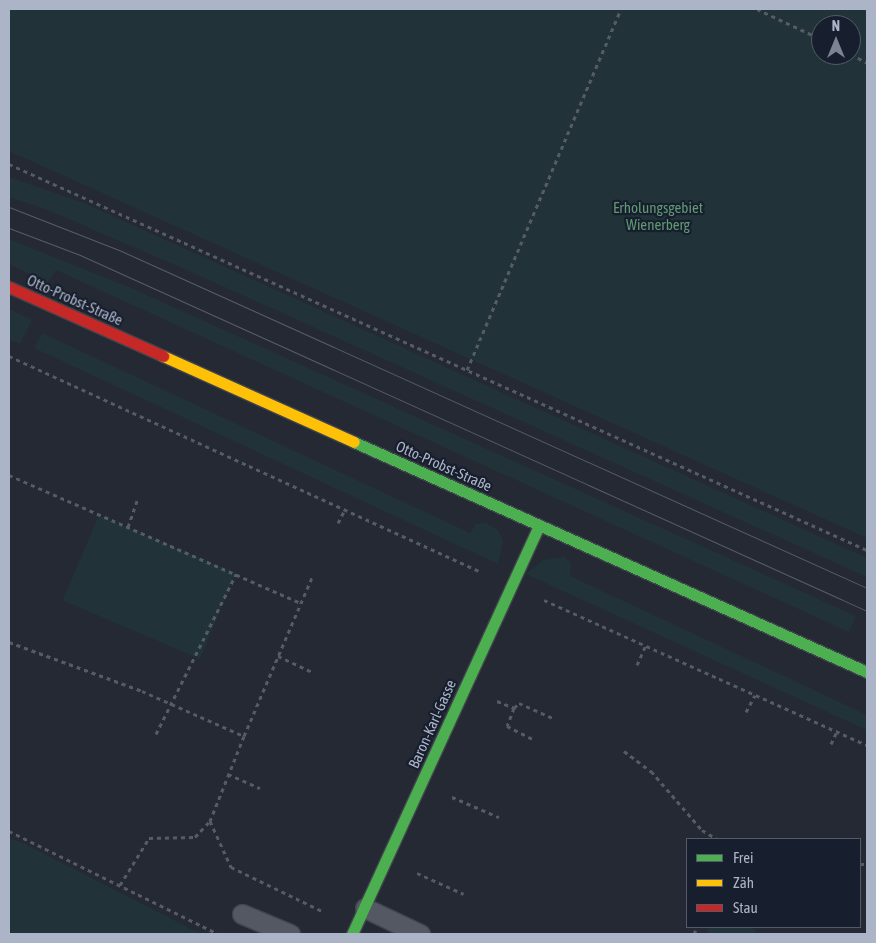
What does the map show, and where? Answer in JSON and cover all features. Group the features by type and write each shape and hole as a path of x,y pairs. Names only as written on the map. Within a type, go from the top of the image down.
{"street":[{"name":"Otto-Probst-Straße","path":"9,287 867,672"},
{"name":"Baron-Karl-Gasse","path":"354,931 540,526"}],"lane":[{"path":"365,908 420,934"},
{"path":"242,914 290,934"}],"path":[{"path":"468,370 621,9"},
{"path":"757,9 811,34"},
{"path":"9,164 867,550"},
{"path":"9,356 512,586 867,745"},
{"path":"9,475 301,603"},
{"path":"128,527 137,501"},
{"path":"338,522 345,509"},
{"path":"156,734 236,574"},
{"path":"120,885 149,838 195,837 210,821 228,774 312,577"},
{"path":"9,642 172,702 244,736"},
{"path":"637,665 646,645"},
{"path":"278,656 313,672"},
{"path":"465,687 514,708"},
{"path":"746,712 755,694"},
{"path":"534,740 508,726 514,708 520,703 552,718"},
{"path":"831,744 837,731"},
{"path":"624,751 652,771 702,830 715,838"},
{"path":"228,774 260,788"},
{"path":"421,784 500,817"},
{"path":"210,821 231,867 354,931"},
{"path":"9,831 218,934"},
{"path":"387,860 464,894"}],"green space":[{"name":"Erholungsgebiet Wienerberg","path":"9,9 867,9 867,538 9,151"},
{"path":"9,177 84,203 867,558 867,577 189,271 48,210 9,197"},
{"path":"9,239 129,287 856,616 849,632 56,270 47,283 9,264"},
{"path":"9,309 32,320 20,344 9,339"},
{"path":"42,333 470,533 476,524 486,523 498,530 503,541 498,564 34,348"},
{"path":"99,515 236,573 200,659 63,601"},
{"path":"564,557 571,562 570,576 867,715 867,730 526,574 543,560"},
{"path":"9,838 23,843 201,934 9,934"},
{"path":"709,928 750,928 756,930 754,934 706,934"}],"tram line":[{"path":"9,207 119,250 867,588"},
{"path":"9,228 80,255 867,611"}],"traffic: fast":[{"path":"354,442 867,672"},
{"path":"352,934 539,526"}],"traffic: slow":[{"path":"163,356 354,442"}],"traffic: jam":[{"path":"9,287 163,356"}]}
